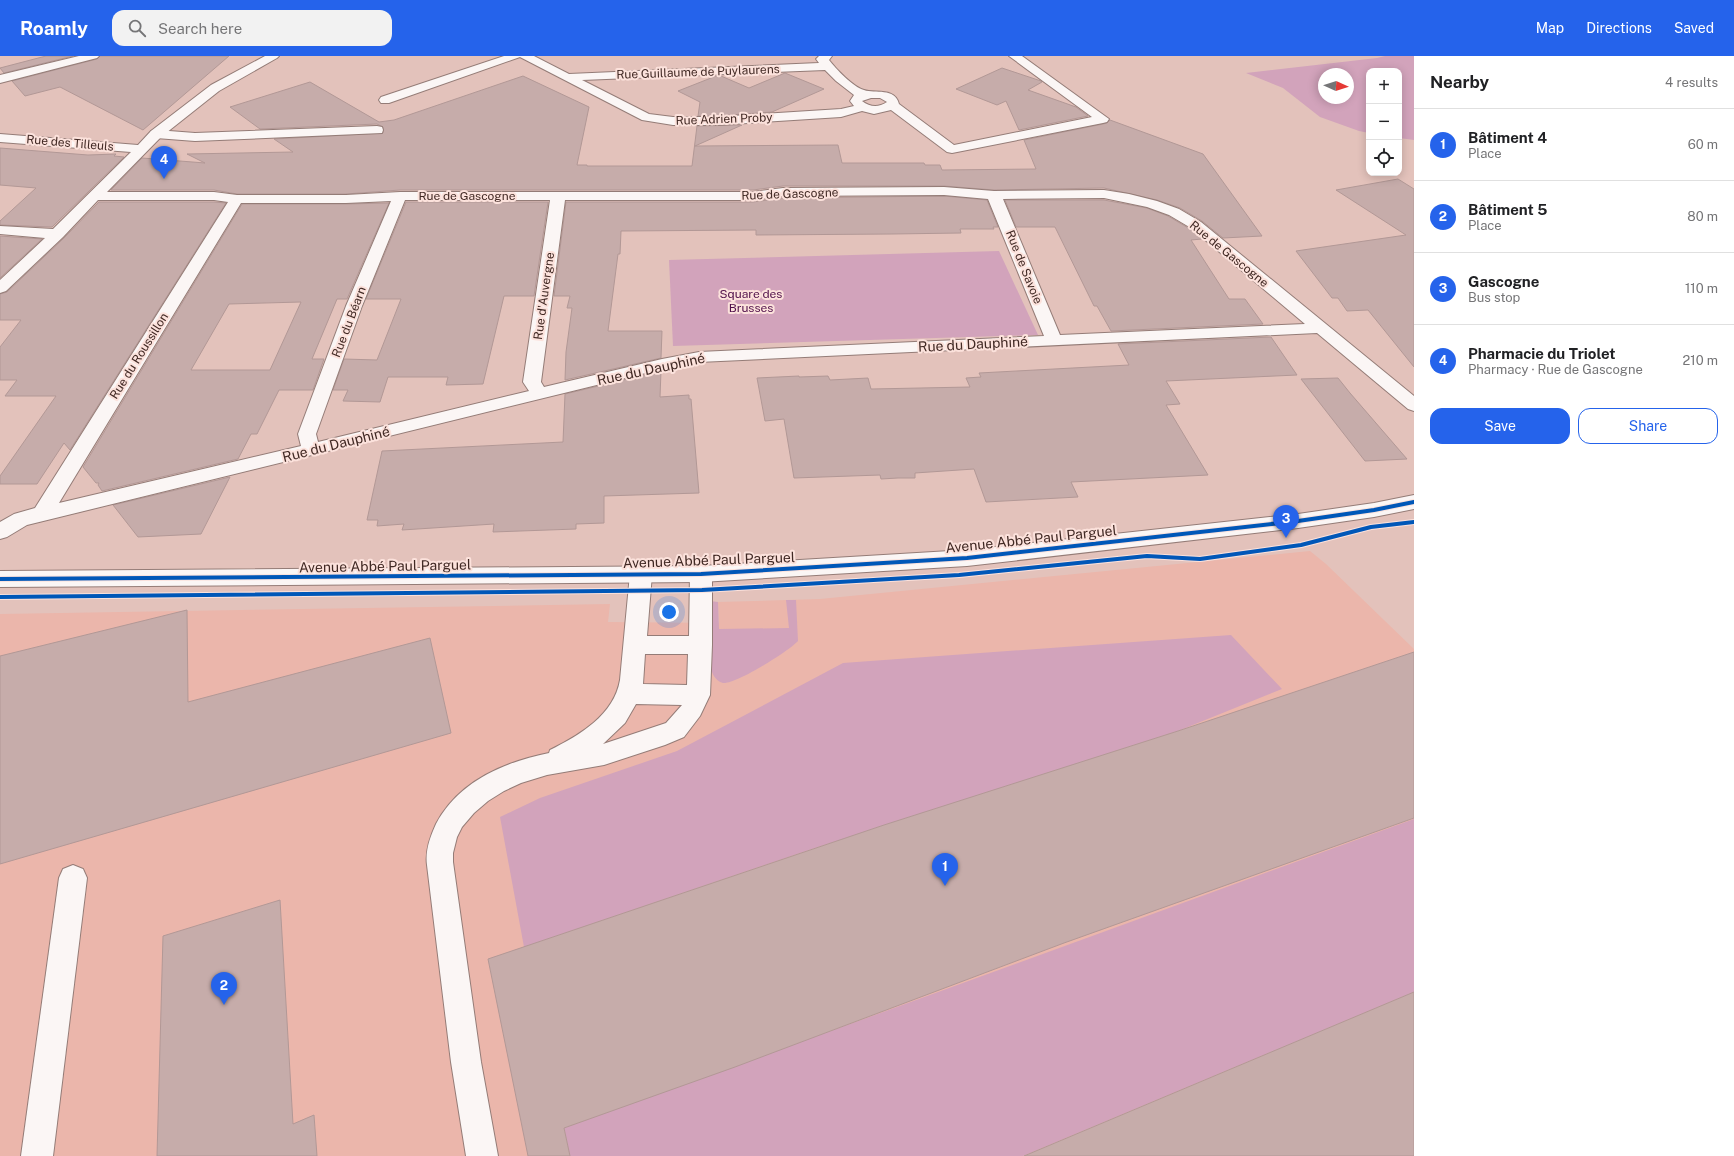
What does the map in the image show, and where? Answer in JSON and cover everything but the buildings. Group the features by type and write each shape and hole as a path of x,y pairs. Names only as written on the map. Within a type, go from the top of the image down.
{"street":[{"path":"0,79 93,56"},
{"path":"0,288 58,234 156,134 215,88 273,56"},
{"path":"385,100 515,56"},
{"name":"Rue Adrien Proby","path":"525,56 646,117 673,121 716,121 841,114 864,101"},
{"path":"864,101 880,109 892,105 952,149 1103,119 1015,56"},
{"name":"Rue Guillaume de Puylaurens","path":"568,77 827,61 851,89 864,101"},
{"path":"156,134 195,137 377,130"},
{"name":"Rue des Tilleuls","path":"0,138 141,149"},
{"name":"Rue de Gascogne","path":"96,196 214,196 237,199 346,199 400,196 754,196 783,192 944,191 994,195 1104,194 1144,202 1174,212 1196,225 1414,405"},
{"name":"Rue de Savoie","path":"994,195 1054,340"},
{"name":"Rue du Béarn","path":"311,450 307,434 354,306 400,196"},
{"name":"Rue d'Auvergne","path":"539,393 532,382 558,197"},
{"name":"Rue du Roussillon","path":"42,514 237,199"},
{"path":"0,230 58,234"},
{"name":"Rue du Dauphiné","path":"0,532 21,519 311,450 539,393 662,364 700,357 1321,328"},
{"name":"Avenue Abbé Paul Parguel","path":"0,579 701,574 967,558 1298,520 1374,510 1414,502"},
{"path":"547,764 583,745 603,728 618,712 628,694 635,644 641,574"},
{"path":"482,1156 466,1062 440,854 444,835 455,816 469,800 486,787 502,779 547,764 597,756 665,735 675,730 692,708 698,695 701,645 701,574"},
{"path":"635,644 701,645"},
{"path":"628,694 698,695"},
{"path":"37,1156 73,878"}],"shaded area":[{"path":"1310,551 1326,564 1414,649 1414,1156 0,1156 0,614 610,604 608,622 719,623 718,602 820,599"}],"green space":[{"path":"1385,56 1414,56 1414,140 1402,138 1402,68 1366,68 1366,132 1320,117 1283,88 1246,73"},
{"name":"Square des Brusses","path":"999,251 1038,335 673,346 669,260"},
{"path":"786,600 796,600 798,641 773,659 739,679 723,683 716,679 710,666 710,601 718,602 719,629 789,628"},
{"path":"1231,635 1282,689 1178,731 815,848 524,947 500,817 540,798 677,751 843,663"},
{"path":"1414,819 1414,992 1023,1156 570,1156 564,1128"}],"cycle path":[{"path":"0,579 701,574 967,558 1298,521 1374,510 1414,502"},
{"path":"0,597 702,590 959,575 1147,556 1200,559 1301,545 1371,527 1414,522"}],"place":[{"name":"Pharmacie du Triolet","path":"164,179"},
{"name":"Gascogne","path":"1286,538"},
{"name":"Bâtiment 4","path":"945,886"},
{"name":"Bâtiment 5","path":"224,1005"}]}
